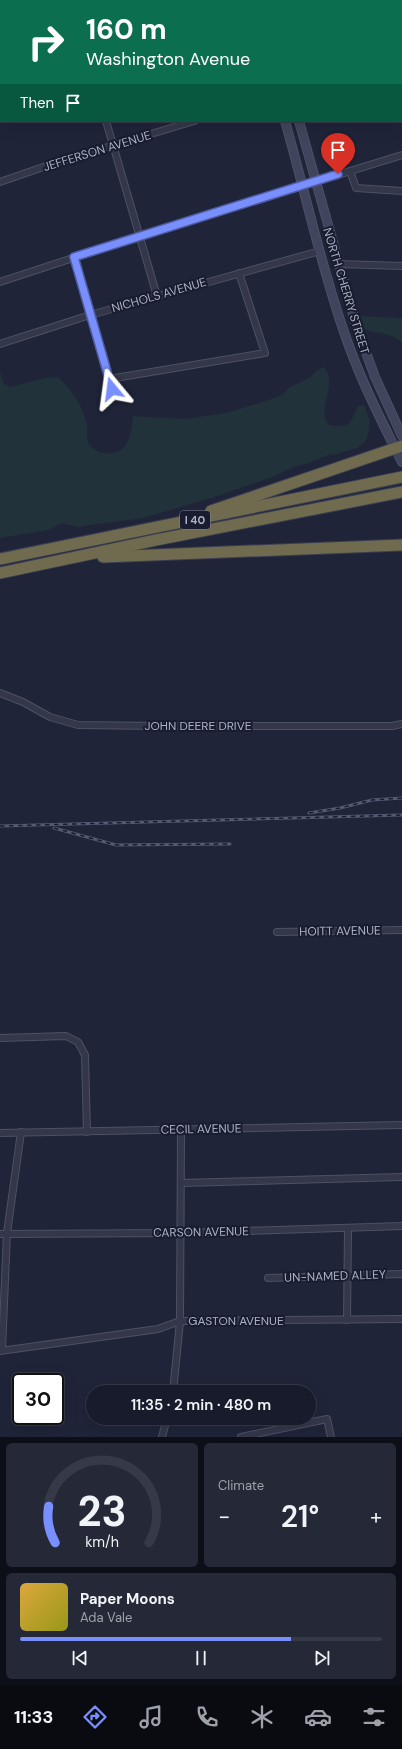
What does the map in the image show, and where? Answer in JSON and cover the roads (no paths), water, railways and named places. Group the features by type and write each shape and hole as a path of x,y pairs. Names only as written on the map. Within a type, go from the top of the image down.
{"highway":[{"path":"172,525 268,491 399,448"},
{"name":"I 40","path":"0,559 402,477"},
{"name":"I 40","path":"0,573 77,558 156,540 399,493"},
{"path":"77,558 402,546"}],"main road":[{"name":"NORTH CHERRY STREET","path":"285,122 337,312 364,383 399,448 402,462"},
{"name":"NORTH CHERRY STREET","path":"299,122 348,302 367,357 402,436"}],"street":[{"path":"106,122 157,296"},
{"name":"JEFFERSON AVENUE","path":"0,182 191,122"},
{"path":"0,282 140,236 402,155"},
{"path":"350,170 356,188 402,191"},
{"name":"NICHOLS AVENUE","path":"0,344 90,315 320,250"},
{"path":"74,257 112,389"},
{"path":"338,264 402,266"},
{"path":"109,380 266,353 239,273"},
{"name":"JOHN DEERE DRIVE","path":"0,693 23,702 50,717 78,725 180,726 402,724"},
{"name":"HOITT AVENUE","path":"277,932 402,930"},
{"path":"0,1038 66,1036 78,1042 85,1055 87,1132"},
{"name":"CECIL AVENUE","path":"0,1134 21,1132 87,1132 402,1125"},
{"path":"174,1385 180,1321 181,1129"},
{"path":"1,1351 3,1233 21,1132"},
{"path":"181,1183 402,1177"},
{"name":"CARSON AVENUE","path":"3,1233 181,1233 402,1226"},
{"path":"347,1320 348,1228"},
{"name":"UN-NAMED ALLEY","path":"268,1278 337,1276 348,1274 402,1274"},
{"name":"GASTON AVENUE","path":"1,1351 158,1329 180,1321 402,1319"},
{"path":"241,1437 327,1419 331,1437"},
{"path":"162,1437 165,1425"}],"railway":[{"path":"309,813 340,808 372,800 402,798"},
{"path":"0,826 402,815"},
{"path":"54,828 116,845 230,844"}]}
